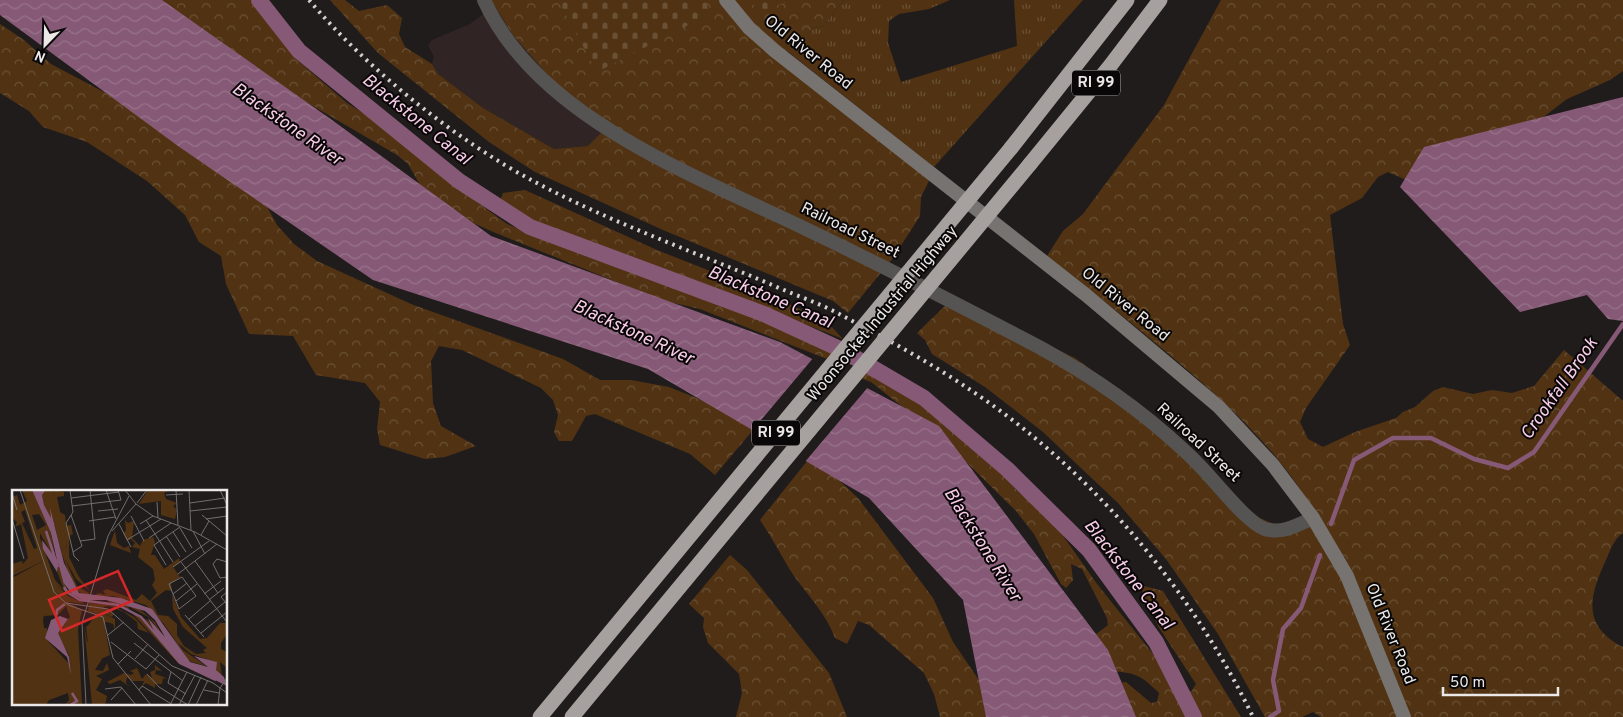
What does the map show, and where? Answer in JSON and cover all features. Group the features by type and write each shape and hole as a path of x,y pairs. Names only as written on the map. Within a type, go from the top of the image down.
{"highway":[{"name":"Woonsocket Industrial Highway","path":"540,717 1011,148 1127,0"},
{"name":"Woonsocket Industrial Highway","path":"572,717 1030,164 1110,66 1160,0"}],"main road":[{"name":"Old River Road","path":"726,0 749,28 775,51 1086,295 1219,407 1273,465 1313,518 1347,576 1404,717"}],"street":[{"name":"Railroad Street","path":"484,0 504,35 520,56 555,89 606,128 653,154 871,261 1052,353 1120,397 1158,427 1198,463 1248,517 1265,529 1282,531 1313,518"}],"shaded area":[{"path":"494,6 607,121 608,127 588,146 554,149 483,108 438,74 432,64 434,57 428,45 432,40 470,24"}],"green space":[{"path":"120,0 251,0 296,59 347,103 390,130 448,181 507,224 609,264 691,290 837,351 831,363 827,359 700,309 661,300 491,231 445,210 423,190 408,164 397,155 265,78"},
{"path":"330,0 345,0 359,11 387,5 402,18 399,34 405,47 432,64 438,74 483,108 554,149 588,146 607,127 607,122 554,82 513,35 491,0 844,0 823,26 813,28 787,52 935,169 921,197 920,216 893,258 848,313 833,301 663,230 535,172 489,142 378,53"},
{"path":"558,0 704,0 712,13 597,72"},
{"path":"750,0 792,0 759,12"},
{"path":"844,0 950,0 929,9 899,14 889,21 888,43 901,82 1017,46 1014,0 1083,0 934,167 787,51 813,28 823,26"},
{"path":"1221,0 1623,0 1623,71 1610,80 1567,99 1521,134 1427,189 1388,172 1378,177 1362,198 1330,215 1343,324 1350,345 1306,408 1300,422 1308,439 1323,447 1355,432 1396,418 1403,412 1415,407 1433,391 1443,387 1473,394 1492,390 1512,393 1534,386 1564,350 1623,401 1623,533 1614,542 1599,575 1595,587 1593,610 1595,620 1601,630 1610,639 1623,647 1623,717 1321,717 1313,712 1302,717 1265,717 1218,634 1166,559 1118,503 1043,432 985,387 932,354 925,340 917,333 950,301 1075,358 1140,405 1255,516 1274,524 1297,526 1311,506 1297,484 1265,444 1229,407 1191,373 1047,256 1063,231 1083,214 1164,105"},
{"path":"0,24 24,40 51,64 132,107 259,192 277,225 294,244 317,261 411,304 563,359 600,380 631,380 669,387 759,423 715,475 690,454 595,414 586,416 572,441 559,441 554,432 558,415 553,400 541,388 462,350 439,346 431,361 433,403 441,426 476,446 445,457 425,459 380,445 377,429 380,402 365,383 316,375 293,336 249,334 226,284 221,256 199,242 185,215 147,181 87,142 43,127 29,111 0,93"},
{"path":"525,190 657,250 763,292 826,321 843,339 664,269 613,255 520,217 500,201 503,193"},
{"path":"864,368 921,400 996,465 1019,493 1047,513 1097,584 1177,684 1191,692 1196,684 1158,626 1142,591 1131,577 1131,574 1144,586 1163,591 1241,717 1117,717 1110,683 1126,682 1151,703 1157,702 1159,693 1138,676 1111,671 1095,635 1108,625 1107,618 1082,569 1071,564 1073,580 1066,588 1061,584 1034,534 1016,511 942,438 871,382 858,377"},
{"path":"812,455 858,498 933,598 953,642 987,692 997,717 940,717 934,694 924,673 869,625 858,621 847,644 835,638 826,619 790,570 760,520"},
{"path":"730,555 747,570 829,673 847,717 736,717 742,693 739,674 708,643 703,627 704,618 689,604"}],"water":[{"name":"Blackstone River","path":"0,0 162,0 332,120 491,236 780,342 939,426 1108,650 1136,717 986,717 963,600 869,498 648,369 373,280 178,146 0,15"},
{"path":"1623,97 1623,321 1608,319 1587,295 1520,312 1400,187 1424,147"}],"pier":[{"path":"814,357 869,386 804,463 751,432"}],"waterway":[{"name":"Blackstone Canal","path":"259,0 299,51 459,181 530,227 764,314 842,350 924,398 1007,469 1089,550 1156,642 1194,717"},
{"name":"Crookfall Brook","path":"1331,524 1354,460 1393,438 1431,438 1474,459 1508,468 1534,452 1623,324"},
{"name":"Crookfall Brook","path":"1270,717 1279,711 1273,680 1283,629 1301,608 1320,555"}],"railway":[{"path":"309,0 332,26 385,77 444,124 505,165 563,197 592,210 834,311 938,369 1013,421 1056,456 1133,534 1199,622 1228,669 1253,717"}]}
